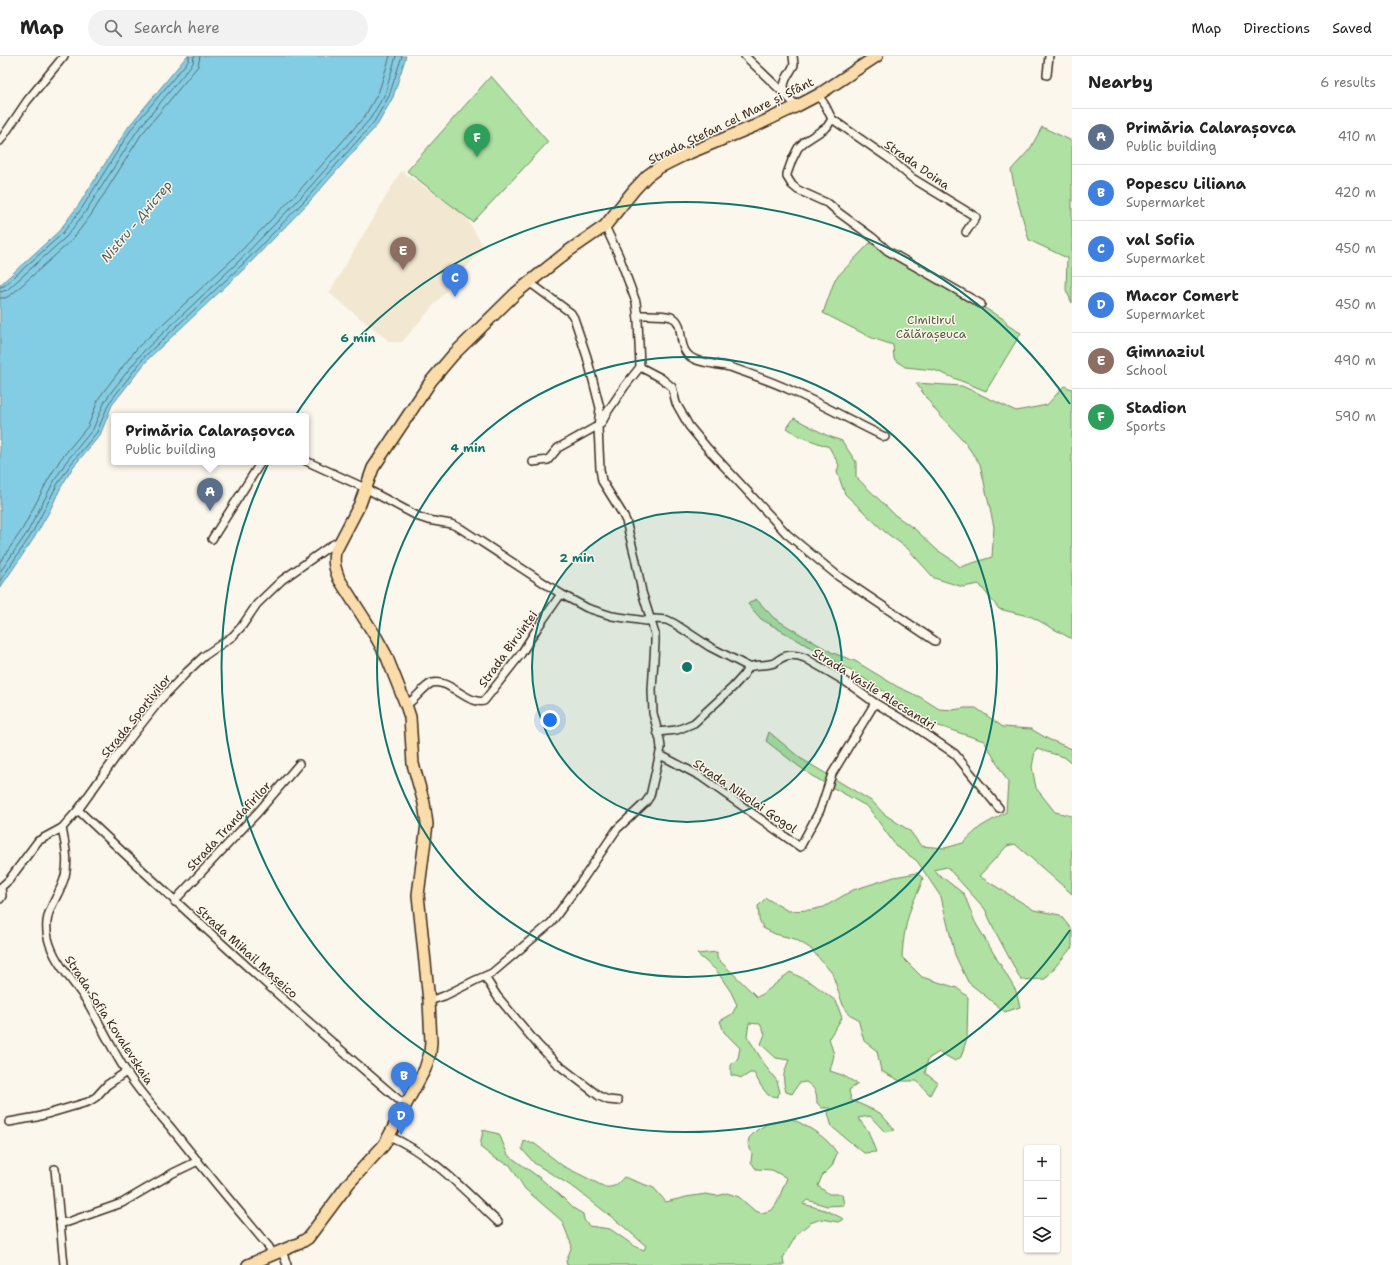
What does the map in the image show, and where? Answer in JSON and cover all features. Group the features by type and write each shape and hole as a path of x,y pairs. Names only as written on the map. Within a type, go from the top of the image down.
{"main road":[{"name":"Strada Ștefan cel Mare și Sfânt","path":"248,1265 300,1243 308,1238 349,1183 384,1145 425,1069 430,1053 431,1042 429,1001 418,895 427,824 424,803 413,764 411,727 406,705 386,655 334,570 335,552 360,504 373,468 441,368 453,355 529,282 567,252 605,226 646,176 682,156 740,133 797,106 877,56"}],"street":[{"path":"0,141 27,101 64,56"},
{"path":"745,56 797,106"},
{"path":"785,93 784,85 794,65 793,56"},
{"path":"1047,75 1049,56"},
{"path":"818,94 832,119 827,127 804,142 798,148 787,174 787,177 792,185 798,190 829,204 888,251 981,304"},
{"name":"Strada Doina","path":"832,119 890,160 912,178 976,217 966,232"},
{"path":"533,462 548,460 558,448 598,427 625,386 640,367 636,302 619,256 605,226"},
{"path":"429,1001 442,997 492,973 550,923 583,879 617,829 646,802 650,796 660,756 660,740 653,713 652,690 655,639 651,620 642,592 634,550 626,521 602,481 598,427 600,408 587,357 574,318 568,311 529,282"},
{"path":"638,315 672,317 677,321 680,327 680,339 688,356 695,360 729,367 790,390 885,438"},
{"path":"640,367 661,378 672,387 676,403 689,426 708,449 787,534 838,576 935,641"},
{"path":"309,462 365,488 419,517 452,524 460,528 561,594 587,608 612,616 646,621 660,619 675,624 710,647 749,667 732,688 694,723 676,730 657,732"},
{"path":"212,539 259,465"},
{"name":"Strada Sportivilor","path":"0,888 38,841 62,828 78,810 126,744 161,699 176,683 204,656 236,633 257,604 282,580 330,546 340,541"},
{"name":"Strada Biruinței","path":"406,705 413,701 432,683 439,683 454,689 474,700 480,702 484,701 521,654 561,594"},
{"name":"Strada Vasile Alecsandri","path":"749,667 775,663 780,659 797,655 804,658 846,682 874,703 914,726 955,754 999,808"},
{"name":"Strada Nikolai Gogol","path":"660,756 664,756 700,776 800,847 820,810 832,774 874,703"},
{"name":"Strada Trandafirilor","path":"175,902 259,811 299,764"},
{"name":"Strada Mihail Mașeico","path":"78,810 175,902 349,1058 406,1106"},
{"name":"Strada Sofia Kovalevskaia","path":"62,828 67,864 60,890 47,916 46,926 49,940 56,958 86,1000 126,1072 269,1247 277,1253 287,1265"},
{"path":"0,888 2,896 0,899"},
{"path":"485,977 497,996 538,1045 556,1063 599,1096 608,1100 618,1101"},
{"path":"9,1122 37,1117 88,1102 96,1097 107,1085 126,1072"},
{"path":"389,1136 419,1153 448,1176 498,1222"},
{"path":"60,1223 68,1222 122,1203 173,1173 198,1161"},
{"path":"55,1169 64,1265"}],"shaded area":[{"path":"401,171 464,214 484,247 402,342 390,342 329,293"}],"green space":[{"path":"491,76 548,142 473,222 407,171"},
{"path":"1042,127 1072,141 1072,303 1066,290 1067,258 1029,240 1016,195 1011,170 1030,149"},
{"name":"Cimitirul Călărașeuca","path":"870,243 1002,318 1006,321 1007,325 1021,333 986,391 934,370 905,367 894,359 893,345 872,338 823,313 835,279"},
{"path":"916,383 962,386 1016,411 1047,405 1064,386 1072,389 1072,639 1032,617 999,609 979,584 963,587 934,578 907,548 885,532 845,494 837,472 839,465 829,447 799,436 787,428 794,418 826,435 842,441 856,462 856,477 895,515 916,530 937,550 960,567 992,557 994,527 980,464 963,440 936,411"},
{"path":"756,599 774,618 805,637 833,653 855,661 898,687 920,697 939,709 953,710 976,708 1003,727 1031,729 1048,739 1072,749 1072,763 1064,757 1037,749 1035,751 1032,767 1036,788 1055,812 1072,816 1072,894 1015,844 1007,846 979,876 1034,910 1060,915 1072,930 1072,947 1045,979 1021,980 985,909 947,867 933,870 964,894 975,922 1016,991 1020,1007 1005,1012 968,982 955,955 941,897 917,861 896,846 868,807 812,776 766,741 769,732 800,758 873,802 884,814 910,831 921,846 945,848 963,843 980,827 1006,812 1008,782 984,741 933,724 865,679 761,619 748,604"},
{"path":"917,873 923,878 908,917 902,957 922,977 957,988 968,997 967,1038 961,1057 955,1061 939,1052 928,1059 925,1073 937,1082 930,1095 917,1081 900,1081 881,1071 877,1051 864,1041 858,1019 849,1014 843,1005 832,973 810,948 795,939 775,934 763,928 759,919 758,906 766,898 788,911 810,910 824,907 853,890 894,877"},
{"path":"717,952 717,958 757,997 763,994 790,972 812,983 836,1001 842,1018 829,1038 834,1055 830,1071 842,1075 858,1084 849,1090 851,1100 880,1113 895,1130 885,1132 870,1116 858,1118 868,1131 876,1152 864,1153 832,1127 828,1113 830,1108 822,1108 817,1103 815,1091 812,1086 806,1082 799,1083 792,1094 786,1092 784,1076 789,1060 776,1058 761,1044 765,1034 760,1024 749,1023 747,1036 777,1081 780,1092 777,1097 768,1095 754,1073 750,1073 742,1078 731,1075 731,1065 738,1058 740,1048 724,1032 720,1021 732,1014 737,1005 731,992 716,970 697,954"},
{"path":"792,1119 823,1137 837,1153 832,1166 822,1176 818,1186 829,1194 842,1194 844,1205 827,1206 807,1200 803,1204 825,1210 844,1219 838,1222 821,1219 810,1223 797,1234 783,1258 784,1265 567,1265 566,1261 572,1246 562,1221 525,1189 510,1165 494,1158 480,1147 483,1130 499,1134 508,1155 540,1178 573,1208 583,1214 584,1220 589,1226 610,1229 636,1247 644,1250 646,1246 623,1226 576,1189 534,1163 522,1149 524,1141 535,1144 563,1166 605,1187 618,1184 624,1177 654,1188 666,1202 706,1194 717,1196 727,1193 739,1197 755,1211 762,1213 772,1210 777,1203 787,1178 772,1170 756,1169 751,1162 752,1153 748,1144 749,1138 757,1130 767,1124"}],"water":[{"name":"Nistru - Дністер","path":"187,56 406,56 393,97 378,124 309,202 246,267 149,358 112,405 100,435 73,467 34,538 0,588 0,285 59,231 78,206 129,126"}],"place":[{"name":"Stadion","path":"477,157"},
{"name":"Gimnaziul","path":"403,270"},
{"name":"val Sofia","path":"455,297"},
{"name":"Primăria Calarașovca","path":"210,511"},
{"name":"Popescu Liliana","path":"404,1095"},
{"name":"Macor Comert","path":"401,1135"}]}
